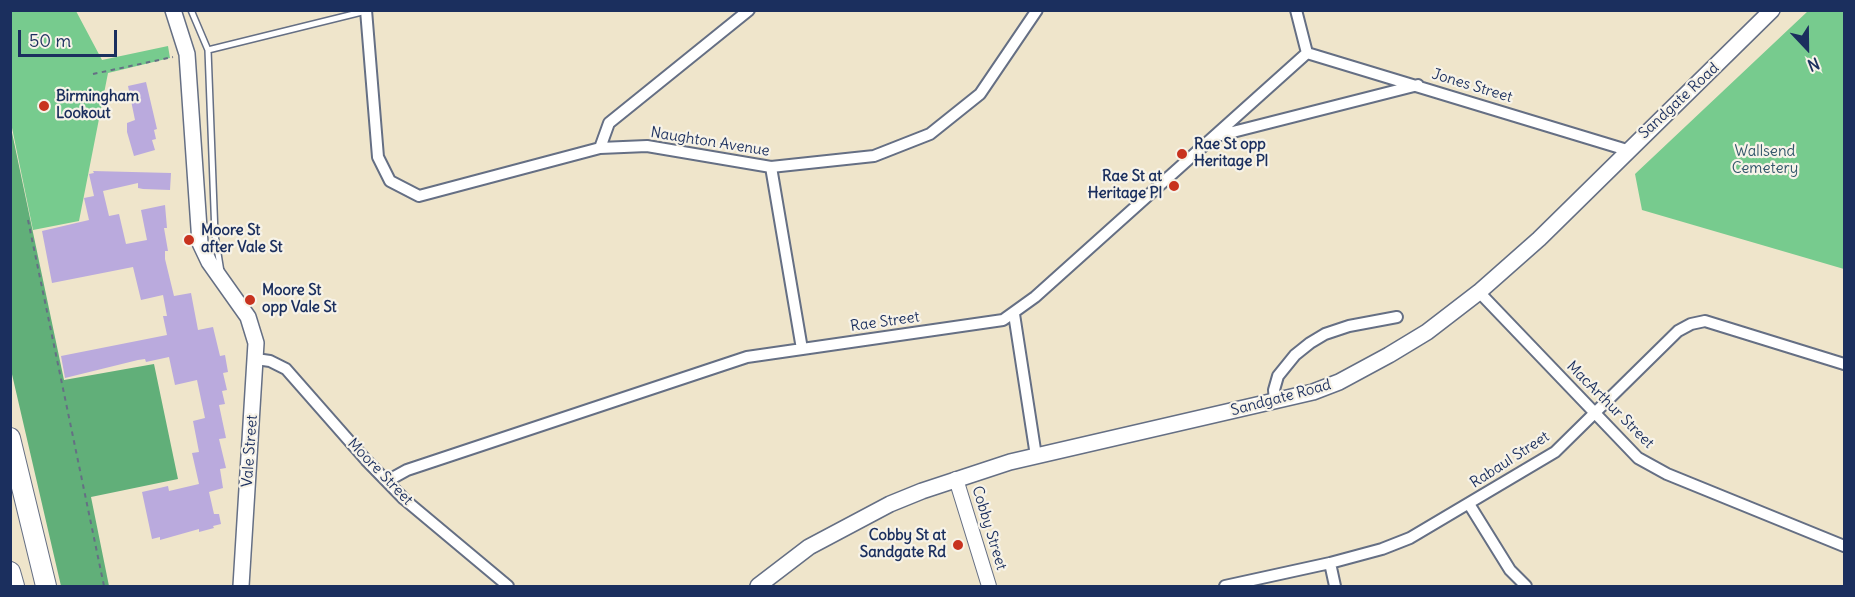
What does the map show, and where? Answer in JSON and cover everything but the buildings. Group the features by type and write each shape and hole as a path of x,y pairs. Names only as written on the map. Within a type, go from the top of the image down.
{"highway":[{"path":"10,438 46,586"},
{"path":"10,572 14,586"}],"main road":[{"path":"173,10 187,54 198,233 204,253 223,281"},
{"name":"Sandgate Road","path":"758,586 809,547 890,504 956,479 1036,456 1275,401 1340,382 1427,332 1479,292 1539,239 1772,10"},
{"name":"Vale Street","path":"223,281 248,317 256,343 241,586"}],"street":[{"name":"Naughton Avenue","path":"366,10 378,158 390,181 419,195 600,148 647,146 771,167 874,156 930,134 980,94 1037,10"},
{"path":"600,148 609,123 749,10"},
{"path":"1296,10 1307,53"},
{"name":"Jones Street","path":"1307,53 1627,150"},
{"name":"Rae Street","path":"387,481 407,470 747,357 990,323 1014,314 1307,53"},
{"path":"1217,135 1418,85"},
{"path":"771,167 802,349"},
{"name":"MacArthur Street","path":"1479,292 1638,458 1667,474 1845,546"},
{"path":"1014,314 1036,456"},
{"path":"1275,401 1274,390 1278,376 1295,355 1310,343 1349,326 1397,317"},
{"name":"Rabaul Street","path":"1225,586 1330,563 1382,549 1410,538 1555,452 1678,331 1691,324 1705,321 1845,364"},
{"name":"Moore Street","path":"256,359 270,361 286,369 404,499 508,586"},
{"name":"Cobby Street","path":"956,479 989,586"},
{"path":"1470,504 1510,570 1526,586"},
{"path":"1330,563 1335,586"}],"lane":[{"path":"191,10 208,51 215,235 223,281"},
{"path":"208,51 366,10"}],"path":[{"path":"93,74 187,54"},
{"path":"28,220 104,586"}],"green space":[{"path":"10,11 76,11 102,60 168,46 170,58 108,73 79,221 33,230 11,123"},
{"name":"Wallsend Cemetery","path":"1808,11 1844,11 1844,269 1642,210 1635,174"},
{"path":"10,123 64,380 154,364 178,479 91,497 109,586 61,586 11,370"}],"place":[{"name":"Birmingham Lookout","path":"44,106"},
{"name":"Rae St opp Heritage Pl","path":"1182,154"},
{"name":"Rae St at Heritage Pl","path":"1174,186"},
{"name":"Moore St after Vale St","path":"189,240"},
{"name":"Moore St opp Vale St","path":"250,300"},
{"name":"Cobby St at Sandgate Rd","path":"958,545"}]}
